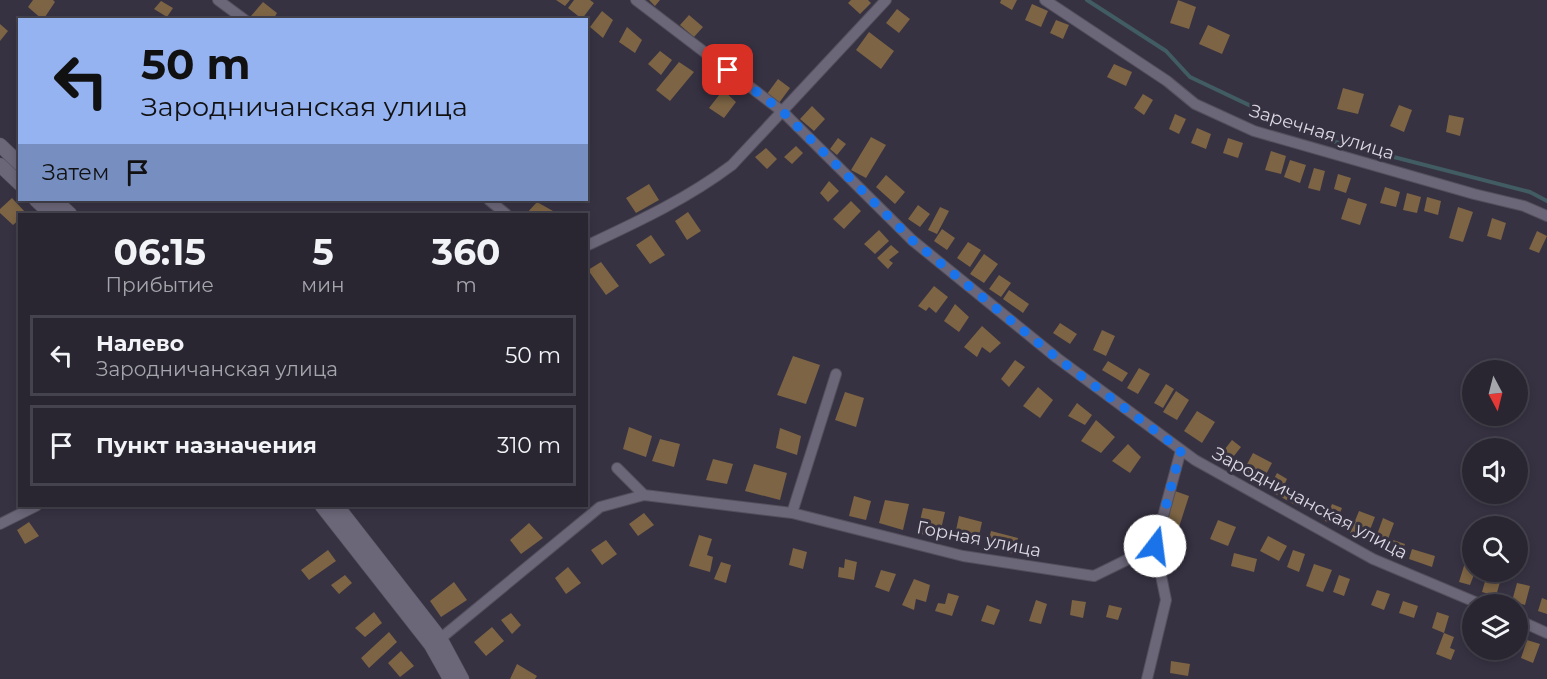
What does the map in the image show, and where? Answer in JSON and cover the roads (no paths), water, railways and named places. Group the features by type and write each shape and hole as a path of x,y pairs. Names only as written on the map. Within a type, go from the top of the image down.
{"street":[{"path":"218,0 242,18"},
{"name":"Зародничанская улица","path":"636,0 783,112 912,240 1057,358 1181,450 1373,560 1462,597"},
{"path":"588,245 657,212 706,185 732,165 886,0"},
{"name":"Заречная улица","path":"1045,0 1167,81 1195,104 1254,131 1524,206 1547,216"},
{"path":"0,145 18,162"},
{"path":"0,165 18,182"},
{"path":"37,201 50,213"},
{"path":"56,201 69,213"},
{"path":"490,201 505,213"},
{"path":"792,513 836,374"},
{"path":"1147,679 1166,600 1155,546 1181,450"},
{"path":"436,642 600,507 644,495 617,468"},
{"name":"Горная улица","path":"644,495 792,513 963,556 1094,576 1155,546"},
{"path":"0,524 34,507"},
{"path":"323,507 436,642 450,679"},
{"path":"338,507 462,679"},
{"path":"1528,624 1547,633"}],"waterway":[{"path":"1087,0 1166,51 1190,77 1316,137 1530,192 1547,201"}]}
